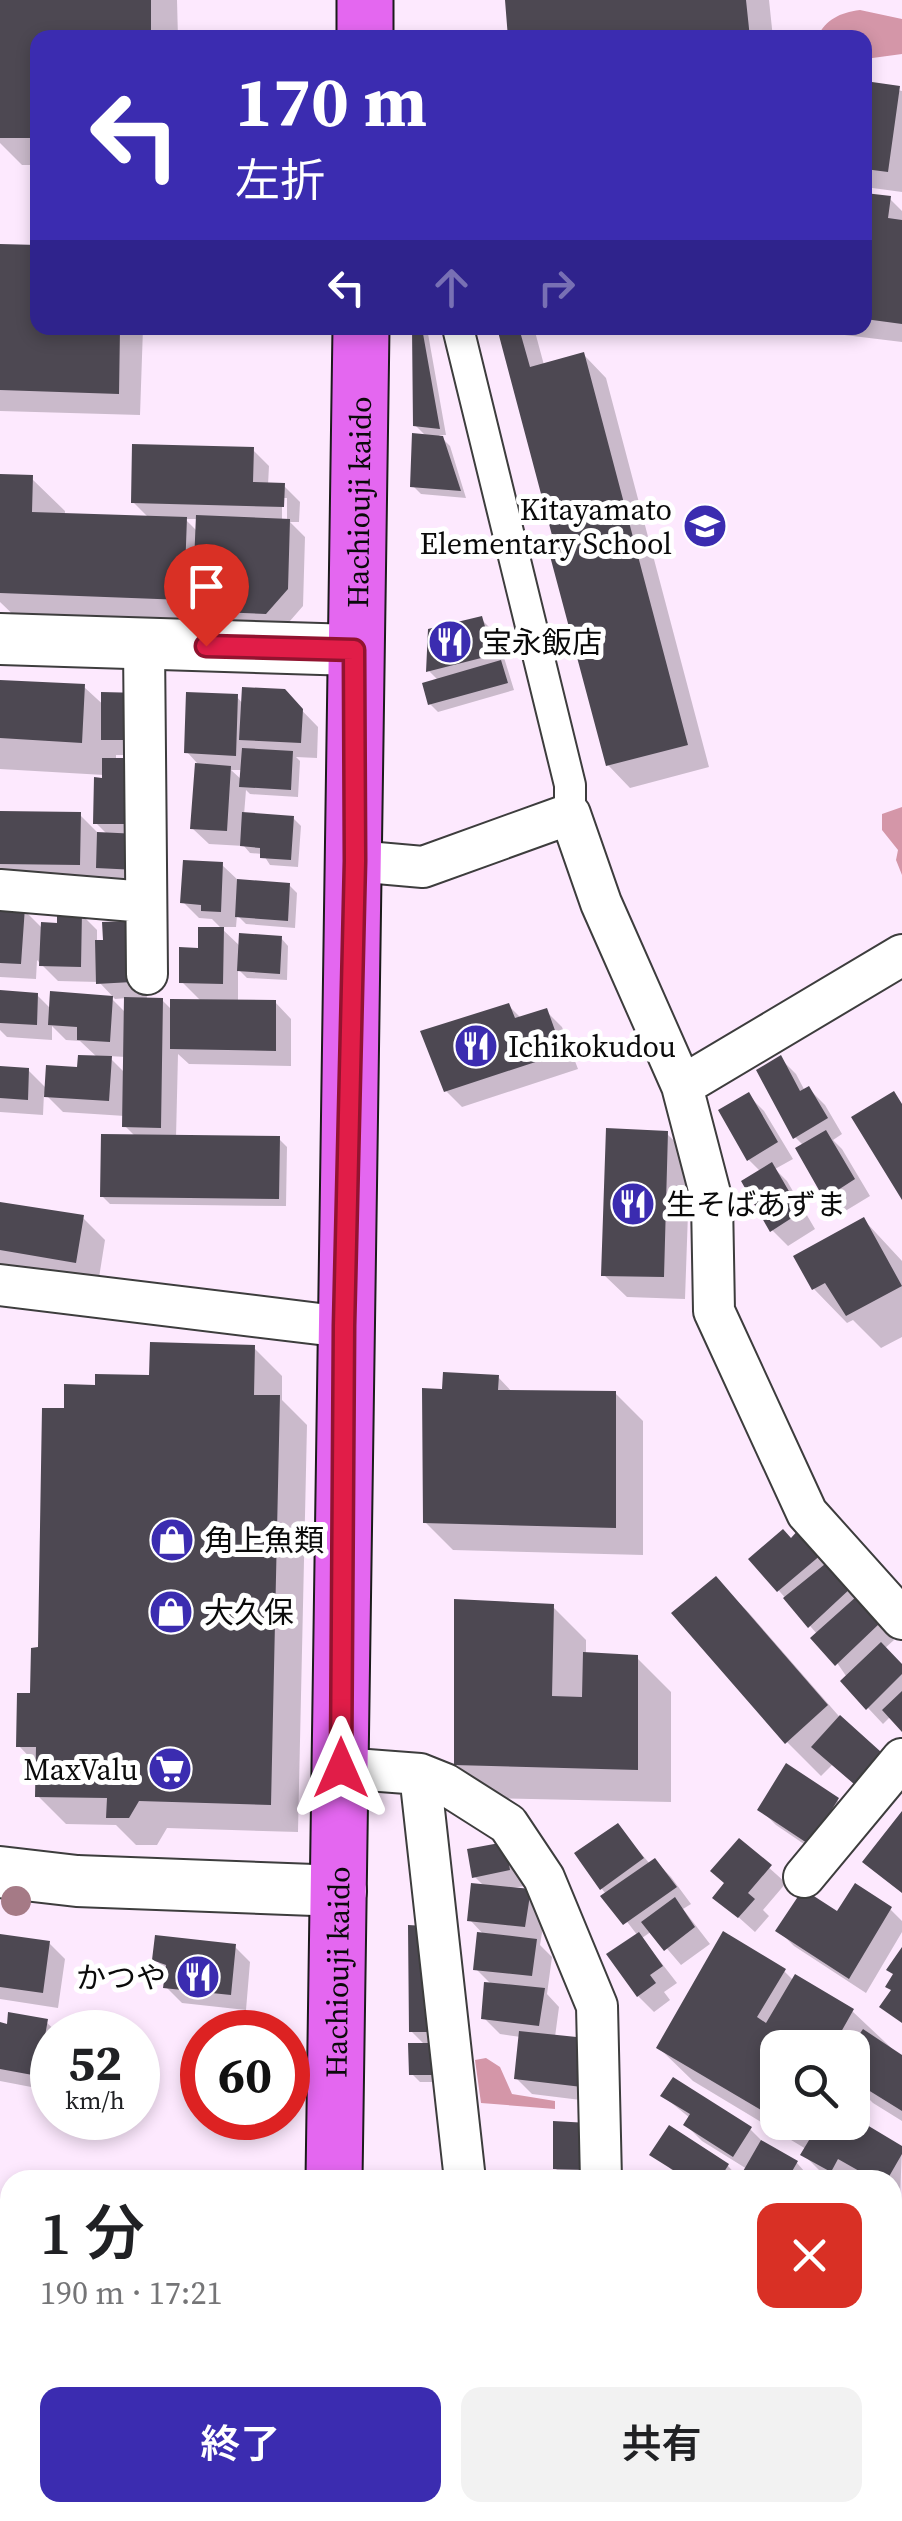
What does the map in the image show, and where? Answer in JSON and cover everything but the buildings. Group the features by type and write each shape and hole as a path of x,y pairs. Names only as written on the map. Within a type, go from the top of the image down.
{"main road":[{"path":"365,0 365,30"},
{"name":"Hachiouji kaido","path":"334,2170 361,335"}],"street":[{"path":"460,335 570,785 570,814 601,903 682,1086 712,1201 714,1311 807,1513 902,1619"},
{"path":"0,639 354,650"},
{"path":"144,644 147,974"},
{"path":"355,861 422,867 570,814"},
{"path":"0,890 146,902"},
{"path":"682,1086 902,955"},
{"path":"0,1284 344,1326"},
{"path":"804,1877 902,1759"},
{"path":"341,1768 420,1774 445,1784 508,1824 544,1878 597,2006 602,2170"},
{"path":"420,1774 463,2170"},
{"path":"0,1872 76,1881 341,1891"}],"shaded area":[{"path":"860,10 902,19 902,54 872,58 872,30 822,30 846,13"},
{"path":"902,807 902,875 896,860 898,850 882,830 882,814"},
{"path":"486,2058 500,2067 512,2094 555,2101 555,2109 481,2103 475,2060"}],"place":[{"name":"Kitayamato Elementary School","path":"705,526"},
{"name":"宝永飯店","path":"450,642"},
{"name":"Ichikokudou","path":"476,1046"},
{"name":"生そばあずま","path":"633,1204"},
{"name":"角上魚類","path":"172,1540"},
{"name":"大久保","path":"171,1612"},
{"name":"MaxValu","path":"170,1769"},
{"name":"かつや","path":"198,1977"}],"route":[{"path":"206,646 354,650 355,861 344,1326 341,1768"}]}
